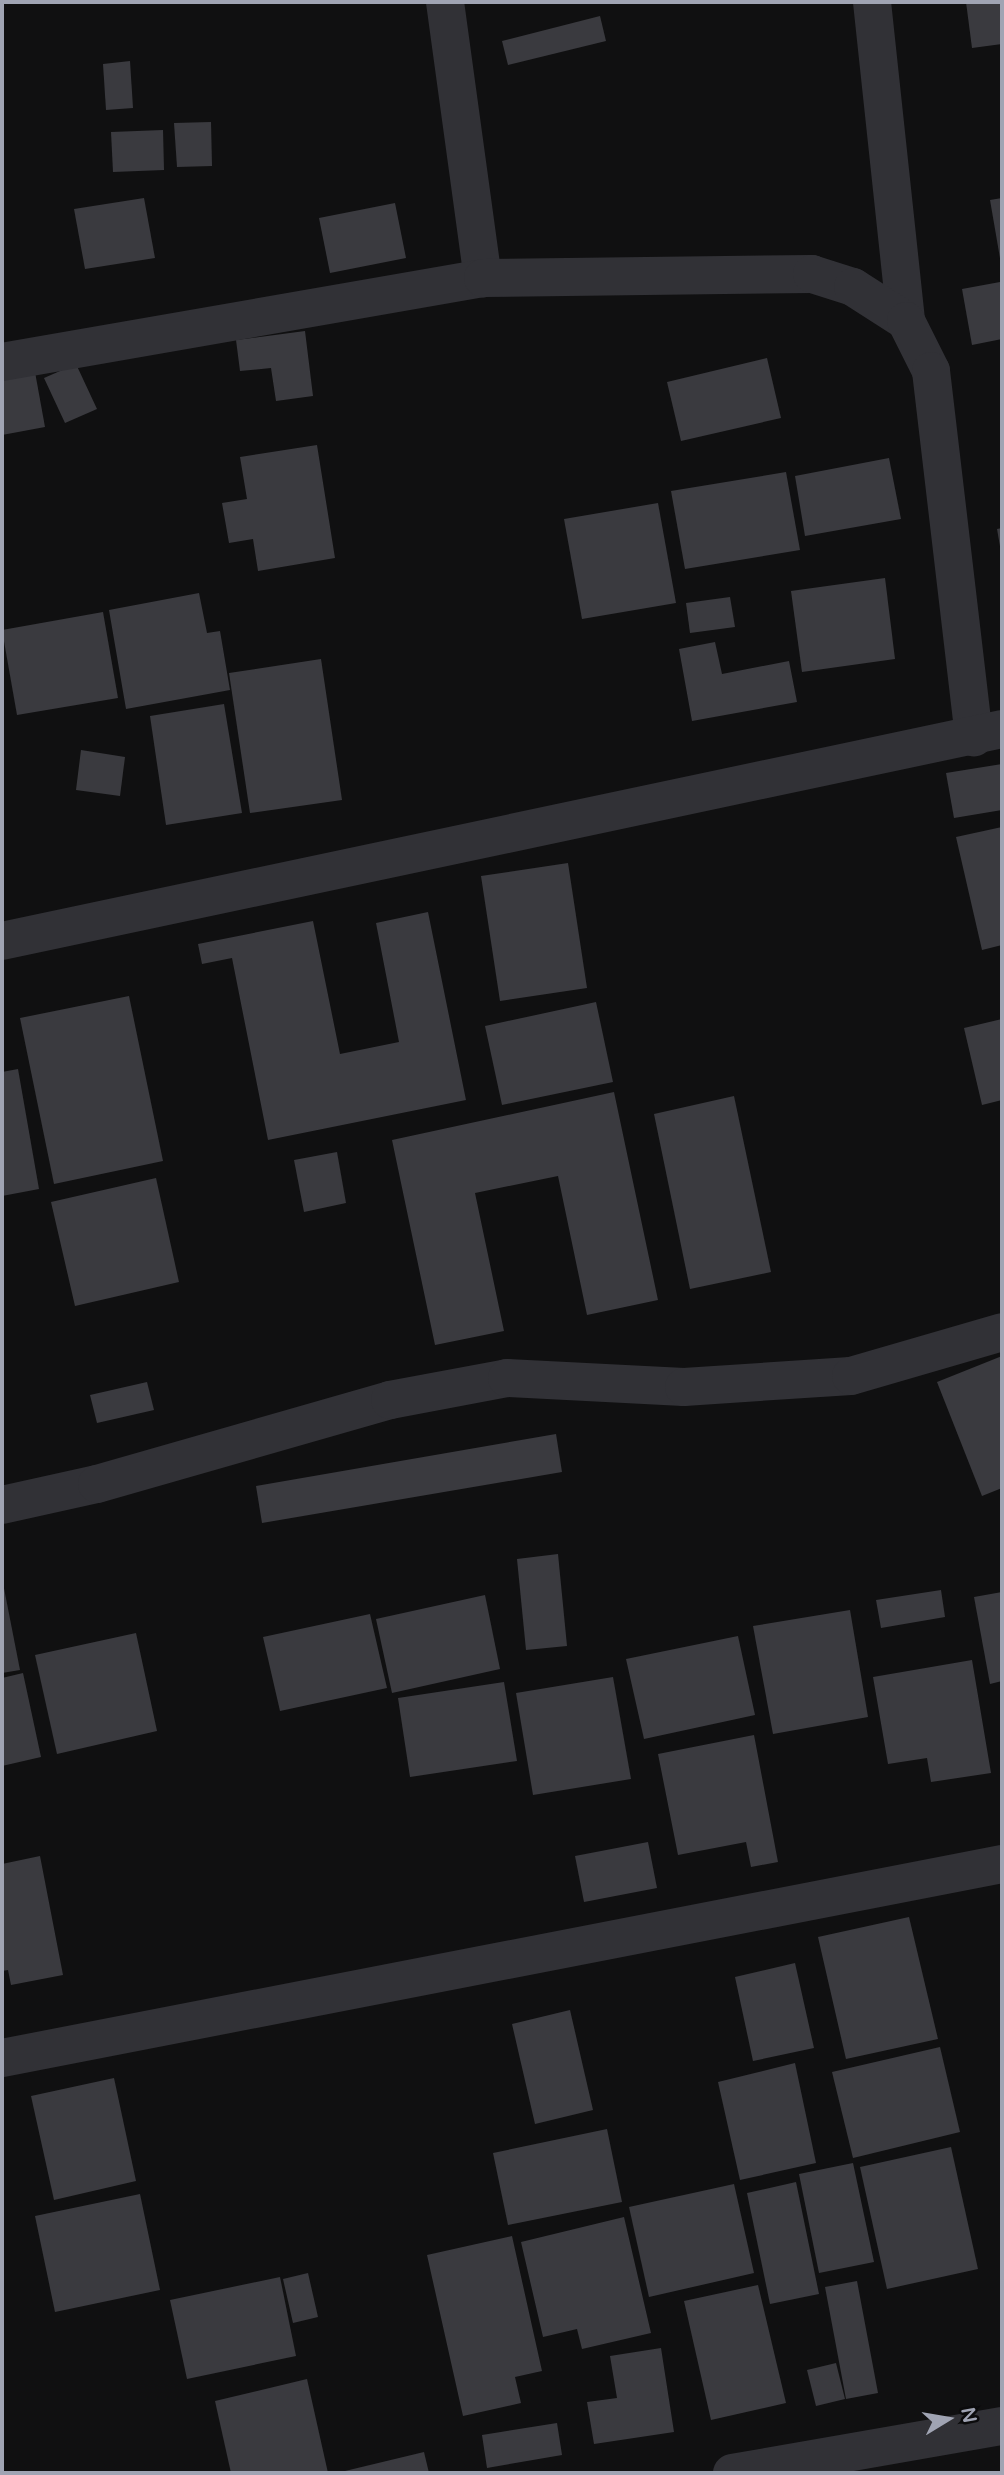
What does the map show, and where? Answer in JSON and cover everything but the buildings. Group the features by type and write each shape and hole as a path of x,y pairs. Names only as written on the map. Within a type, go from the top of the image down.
{"street":[{"path":"445,2 484,278"},
{"path":"2,941 274,880 988,733 931,372 906,321 872,2"},
{"path":"2,362 484,278 812,274 853,287 906,321"},
{"path":"2,1505 97,1484 390,1400 507,1378 684,1387 851,1376 1002,1332"},
{"path":"2,2058 1002,1864"},
{"path":"732,2473 821,2466 1002,2426"}]}
